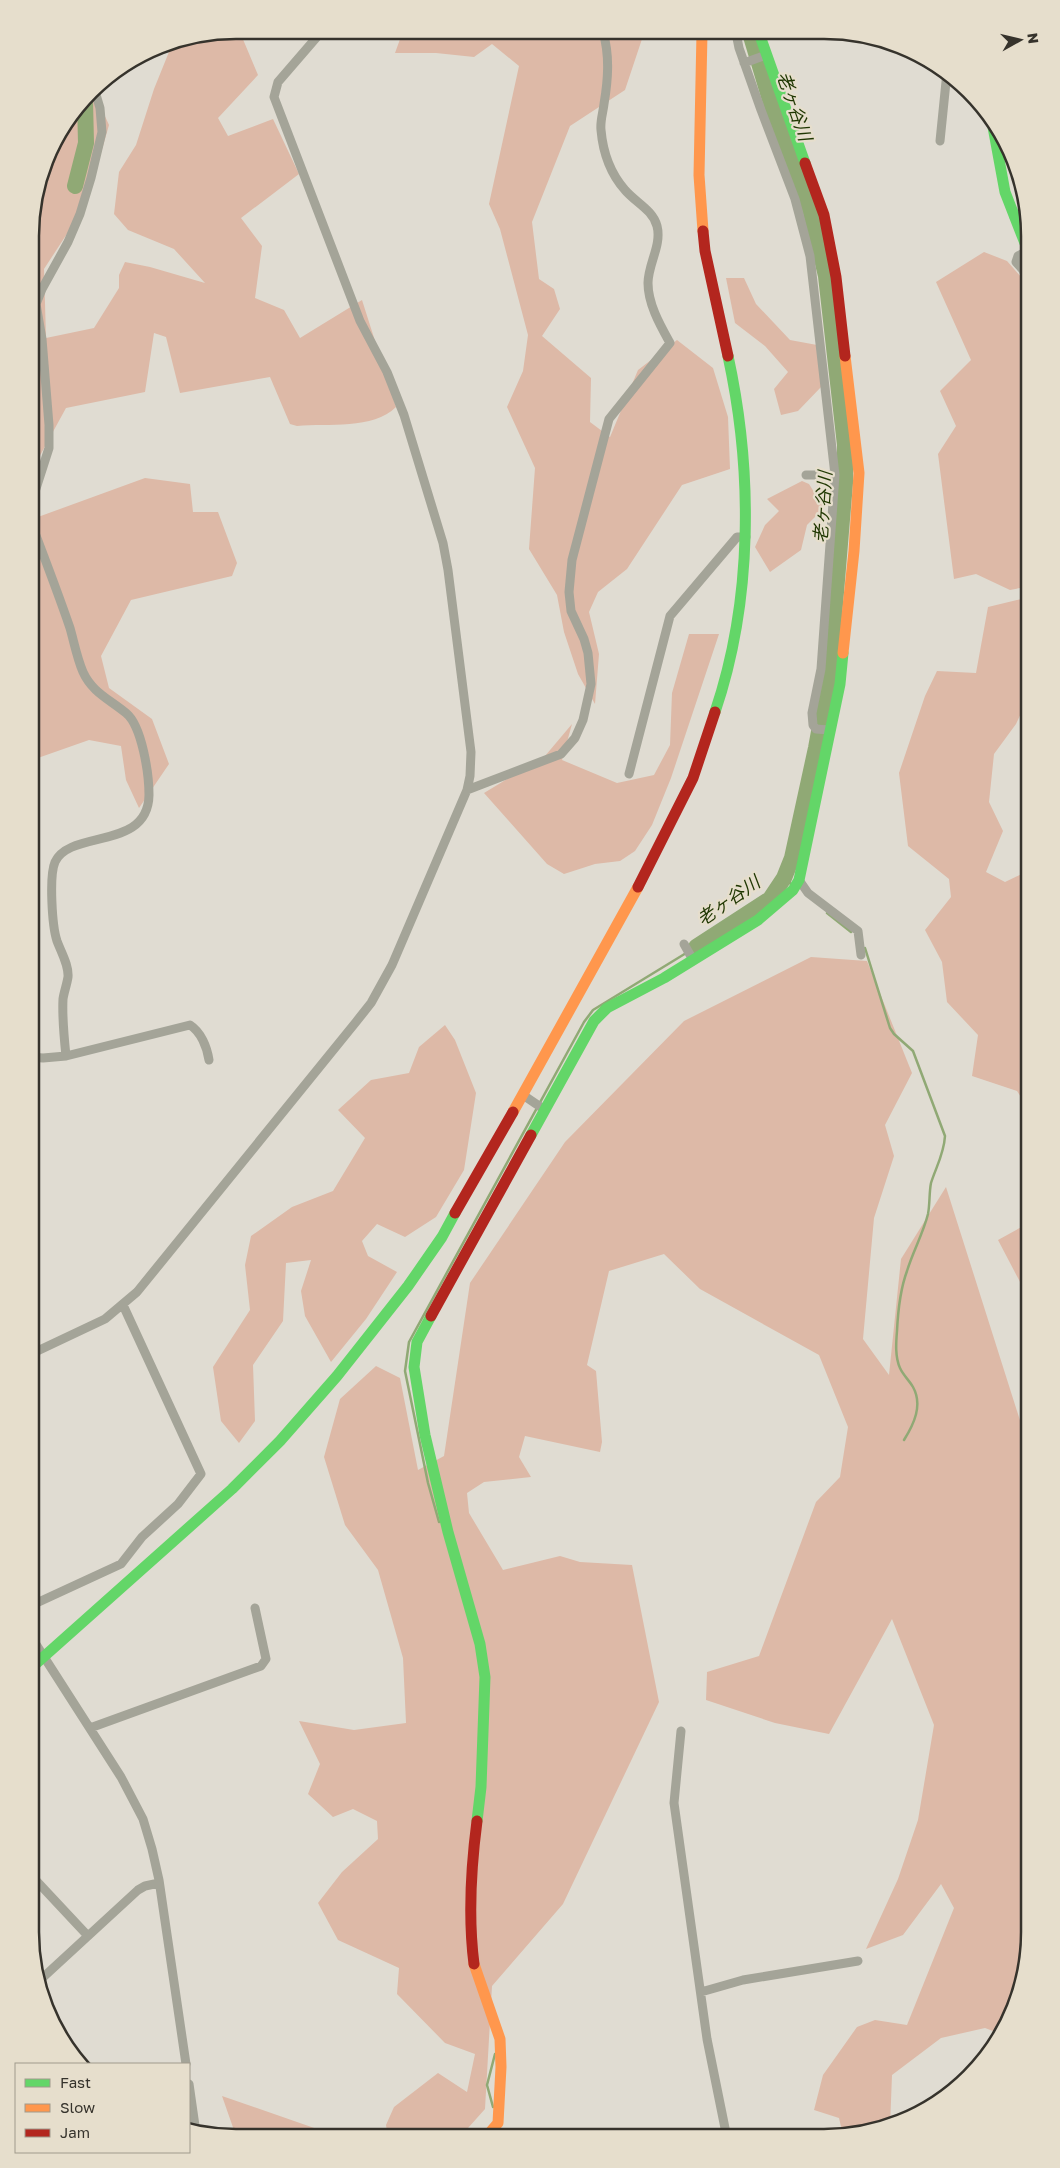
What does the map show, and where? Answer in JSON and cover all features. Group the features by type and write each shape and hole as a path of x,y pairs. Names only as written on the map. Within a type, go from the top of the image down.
{"street":[{"path":"39,1350 105,1319 124,1305 371,1003 392,965 468,790 471,752 443,543 404,415 386,372 360,321 274,97 278,82 314,39"},
{"path":"468,790 561,754 575,738 582,720 591,684 588,653 584,639 571,611 569,592 572,560 609,418 666,351 670,343 652,306 648,282 658,237 657,227 650,214 624,189 610,170 604,151 601,120 608,65 605,39"},
{"path":"39,1661 232,1489 280,1441 337,1376 408,1286 442,1237 527,1098 694,778 720,701 739,614 746,537 744,462 736,394 705,251 700,175 702,39"},
{"path":"738,39 744,63 795,199 810,256 835,475 821,669 812,713 813,725 816,729 829,730"},
{"path":"493,2129 498,2123 501,2067 500,2039 474,1966 471,1940 474,1846 481,1787 485,1677 480,1644 448,1532 425,1435 414,1367 414,1353 417,1342 543,1109 594,1021 607,1008 693,960 758,920 796,884 840,684 854,552 858,463 836,277 824,215 761,39"},
{"path":"744,63 766,55"},
{"path":"940,141 946,81"},
{"path":"39,296 68,242 80,214 91,178 102,132 100,108 96,96"},
{"path":"995,137 1005,192 1021,234"},
{"path":"1014,217 1020,216"},
{"path":"1021,255 1018,256 1016,262 1021,268"},
{"path":"39,322 50,425 48,448 39,478"},
{"path":"806,475 835,475"},
{"path":"629,774 670,616 737,537 746,537"},
{"path":"39,540 70,628 82,671 93,688 128,714 134,723 145,758 149,796 146,809 137,824 114,836 70,848 60,854 54,863 52,909 56,939 68,976 63,1008 66,1056"},
{"path":"796,884 858,931 861,955"},
{"path":"684,944 693,960"},
{"path":"39,1058 66,1056 190,1025 200,1036 208,1060"},
{"path":"527,1098 543,1109"},
{"path":"39,1602 121,1564 142,1537 178,1504 201,1474 124,1305"},
{"path":"90,1728 261,1666 266,1659 255,1608"},
{"path":"39,1649 122,1777 136,1805 150,1842 159,1884 186,2063"},
{"path":"680,1731 674,1802 707,2039 724,2129"},
{"path":"39,1884 88,1936"},
{"path":"44,1977 138,1890 145,1886 159,1884"},
{"path":"701,1992 743,1980 858,1961"},
{"path":"190,2091 195,2125"}],"shaded area":[{"path":"243,39 258,75 218,118 228,136 273,119 299,174 241,218 262,246 255,298 284,310 300,338 362,300 396,407 375,419 363,422 297,426 290,424 270,377 180,393 166,337 154,333 145,392 66,408 39,457 40,210 45,184 59,148 79,116 96,96 109,125 99,160 76,220 44,269 46,338 94,328 119,288 119,275 125,262 150,267 205,283 174,249 128,230 114,214 119,172 136,145 154,89 170,50 210,40"},
{"path":"400,39 642,39 625,90 570,126 532,222 539,279 554,289 560,309 542,336 591,378 590,422 610,437 638,370 677,340 713,368 728,417 730,469 682,485 627,569 598,592 589,612 599,654 595,704 578,674 564,632 557,595 529,549 535,468 507,407 523,371 528,335 500,229 489,204 519,66 492,44 474,57 436,53 395,53"},
{"path":"984,252 1007,261 1021,277 1021,588 1010,590 976,574 954,579 938,454 956,426 940,391 971,360 936,282"},
{"path":"726,278 744,278 756,304 790,340 817,345 822,386 798,411 781,415 774,389 788,372 765,346 735,323"},
{"path":"145,478 190,484 193,512 218,512 237,563 232,576 131,600 101,656 109,688 152,719 169,764 139,808 126,780 121,746 89,740 39,758 39,517"},
{"path":"802,481 809,484 824,508 807,525 801,550 770,572 755,547 765,525 779,511 767,499"},
{"path":"1021,599 1021,713 1016,724 994,754 989,802 1003,831 986,872 1005,882 1021,874 1021,1097 1017,1091 972,1076 978,1035 947,1002 942,962 925,930 951,897 949,879 908,846 899,773 925,696 937,671 976,673 988,607"},
{"path":"689,634 719,634 671,778 652,825 635,851 620,861 595,864 564,874 547,864 484,793 545,756 572,724 562,760 617,783 654,775 670,745 672,693"},
{"path":"811,957 867,961 912,1073 885,1125 894,1156 874,1218 863,1339 889,1375 901,1259 946,1187 1021,1424 1021,1946 1015,1984 995,2032 985,2028 941,2038 892,2075 890,2118 876,2123 842,2129 839,2118 814,2110 823,2075 857,2027 875,2020 907,2025 954,1908 941,1884 903,1935 866,1949 898,1879 918,1820 934,1725 892,1619 829,1734 775,1723 706,1700 707,1672 759,1656 816,1502 840,1477 848,1427 819,1355 700,1289 664,1254 609,1271 587,1365 596,1371 602,1442 600,1452 525,1436 519,1457 531,1477 484,1482 467,1493 469,1513 503,1570 560,1556 580,1562 632,1565 659,1702 563,1904 492,1986 485,2109 467,2129 387,2129 386,2125 394,2107 438,2073 467,2092 475,2054 445,2043 397,1994 399,1968 338,1940 318,1903 342,1872 378,1839 377,1821 353,1809 333,1817 308,1794 320,1764 299,1721 354,1730 406,1723 403,1658 378,1570 345,1525 324,1457 340,1399 376,1366 400,1378 418,1470 444,1456 470,1283 565,1142 684,1021"},
{"path":"445,1025 455,1040 476,1093 464,1170 436,1217 405,1237 377,1224 362,1241 368,1256 397,1272 366,1319 331,1362 305,1316 301,1291 311,1260 286,1263 283,1321 253,1365 255,1421 239,1443 221,1421 213,1367 250,1310 245,1265 251,1236 292,1207 333,1191 365,1138 338,1110 371,1080 409,1073 419,1047"},
{"path":"1021,1227 1021,1284 998,1240"},
{"path":"222,2096 317,2129 235,2129"}],"waterway":[{"name":"老ヶ谷川","path":"696,947 770,899 784,878 792,858 829,677 845,483 845,445 826,276 810,209 773,110 752,39"},
{"path":"75,186 86,143 85,109"},
{"path":"784,878 791,884"},
{"path":"827,913 851,932"},
{"path":"439,1522 428,1483 405,1371 409,1342 584,1022 593,1010 696,947"},
{"path":"865,948 890,1028 913,1051 945,1136 941,1155 931,1183 928,1214 912,1256 900,1300 896,1340 897,1359 901,1371 913,1387 917,1401 914,1421 904,1440"},
{"path":"493,2107 487,2085 495,2054"}],"traffic: fast":[{"path":"761,39 805,163"},
{"path":"995,137 1005,192 1021,233"},
{"path":"715,712 737,625 745,535 742,444 728,356"},
{"path":"531,1135 594,1021 607,1008 664,978 758,920 793,890 799,880 840,684 843,653"},
{"path":"39,1661 232,1489 280,1441 337,1376 408,1286 442,1237 455,1213"},
{"path":"431,1316 417,1342 414,1367 425,1435 448,1532 480,1644 485,1677 481,1787 477,1821"}],"traffic: slow":[{"path":"702,39 699,175 703,231"},
{"path":"843,653 854,551 859,473 845,356"},
{"path":"513,1112 638,887"},
{"path":"474,1964 500,2039 501,2067 498,2123 493,2129"}],"traffic: jam":[{"path":"805,163 824,215 836,277 845,356"},
{"path":"703,231 705,251 728,356"},
{"path":"638,887 693,778 715,712"},
{"path":"455,1213 513,1112"},
{"path":"431,1316 531,1135"},
{"path":"474,1964 471,1892 477,1821"}]}
